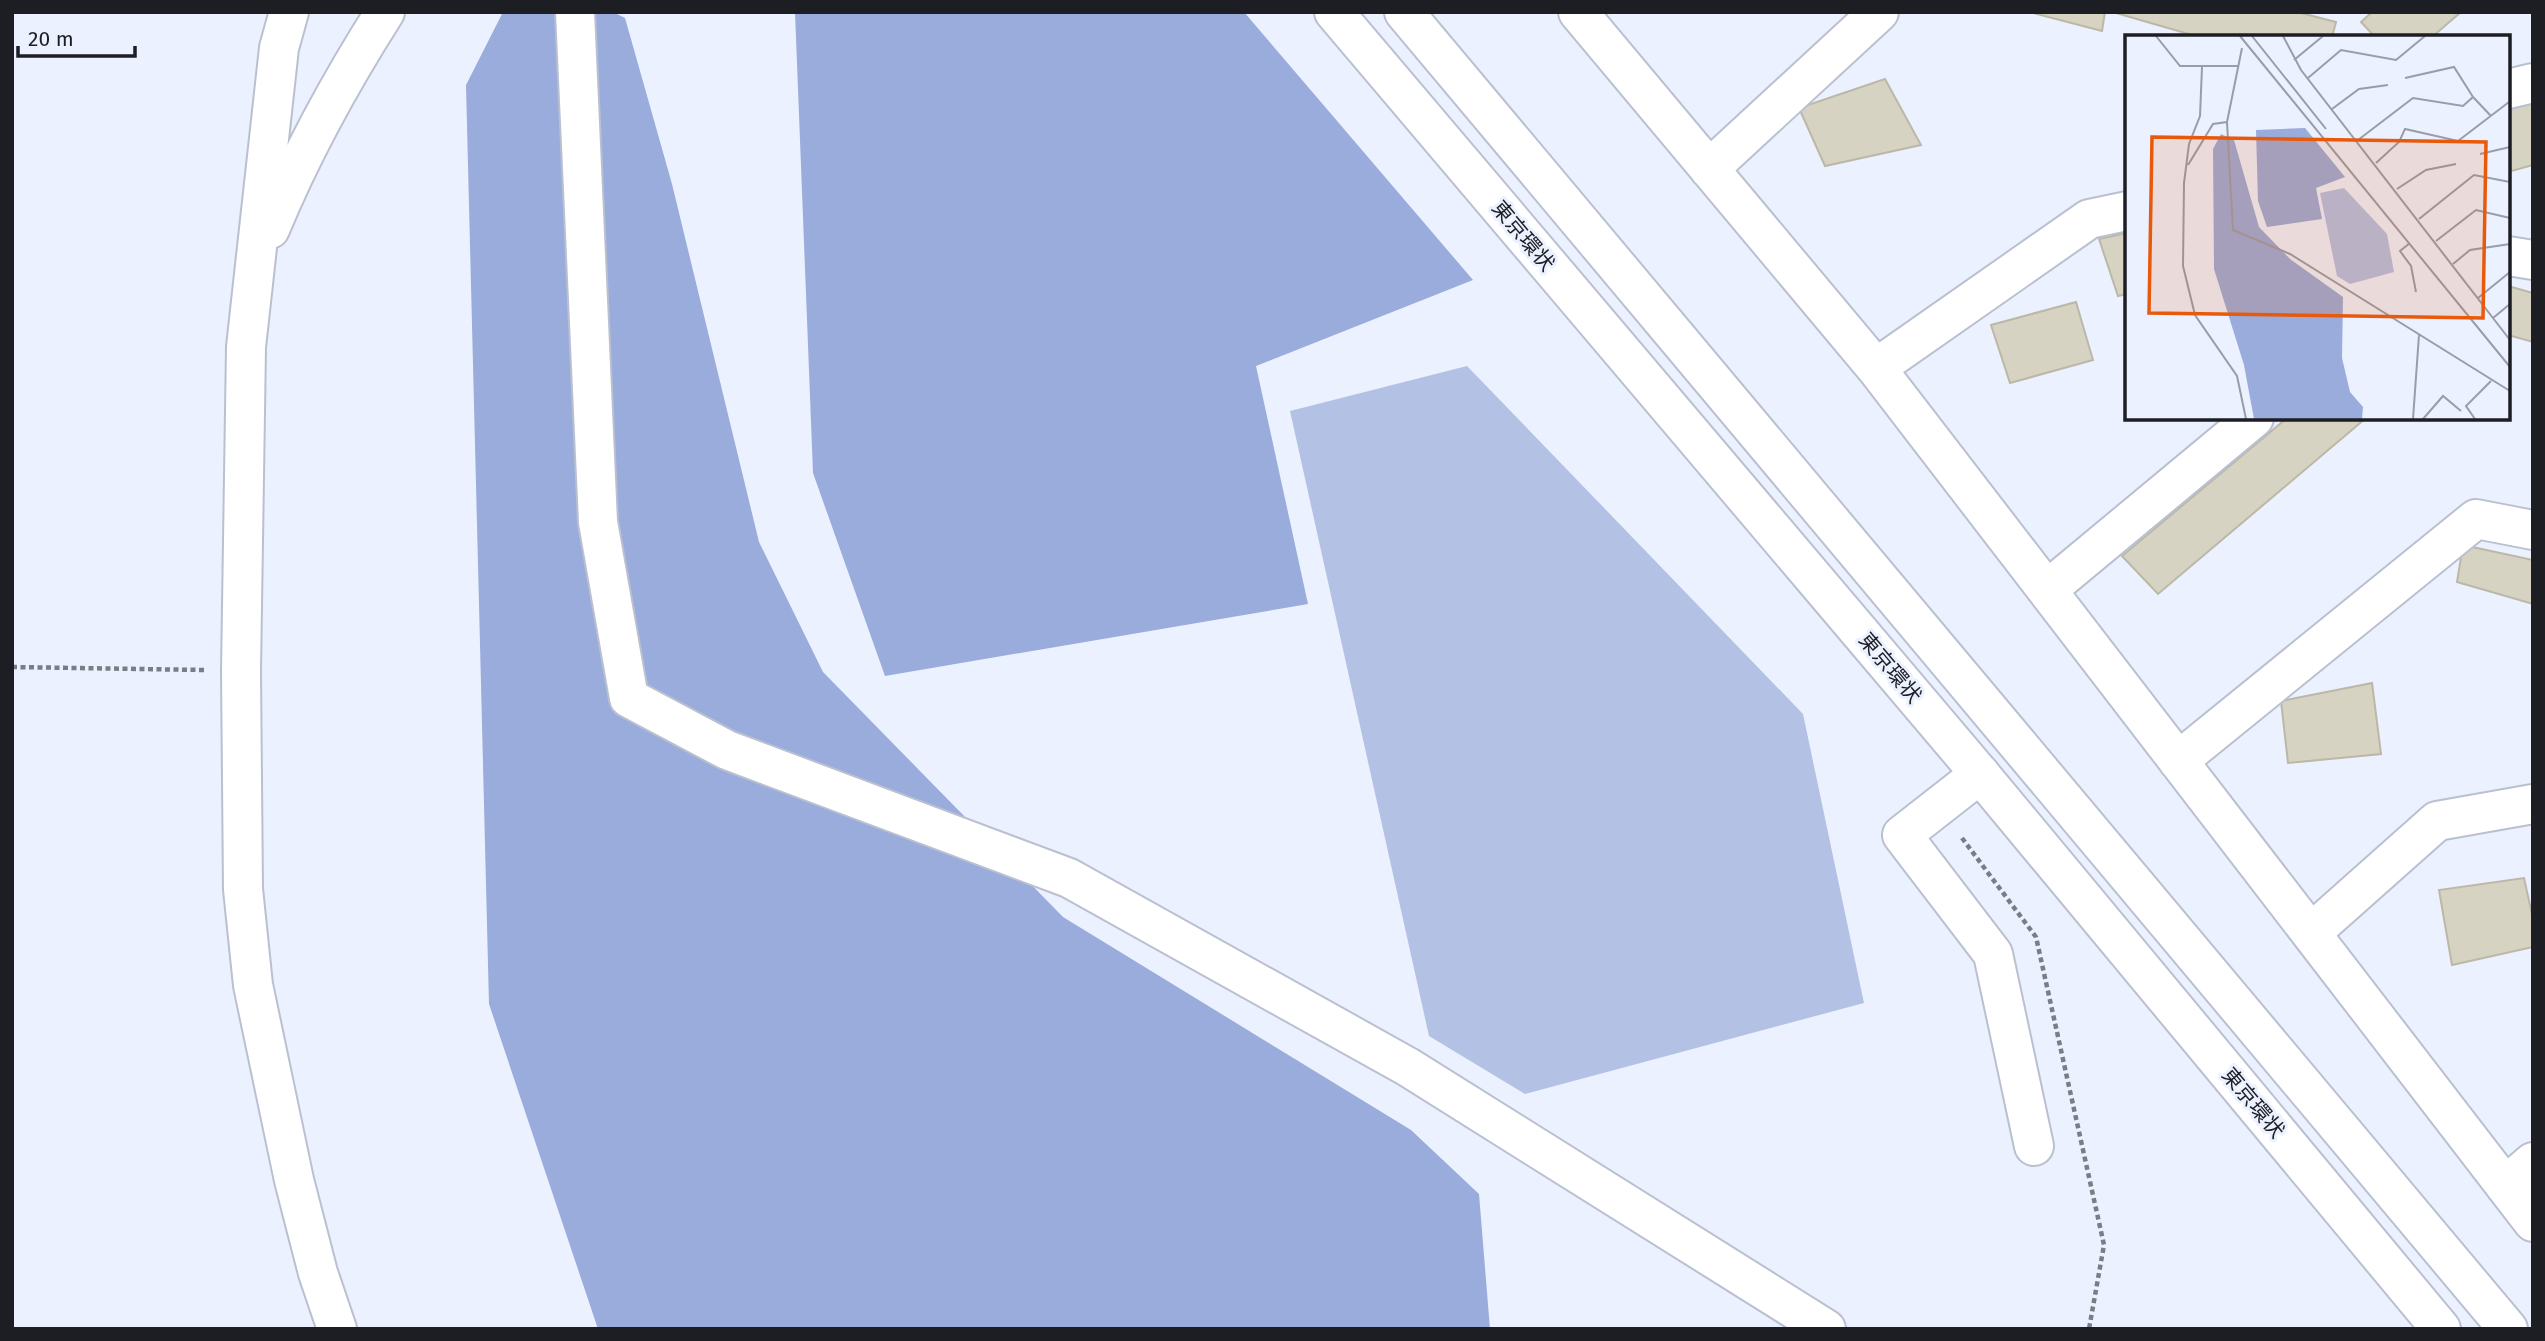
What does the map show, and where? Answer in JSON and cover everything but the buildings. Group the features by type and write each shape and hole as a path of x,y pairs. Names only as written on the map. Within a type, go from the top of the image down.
{"main road":[{"path":"289,12 279,48 246,347 241,671 243,889 253,985 294,1180 318,1273 337,1329"},
{"path":"257,261 288,185 356,58 385,12"},
{"path":"575,12 598,522 629,698 727,750 1069,878 1408,1067 1826,1329"},
{"name":"東京環状","path":"1334,12 1980,775 2441,1329"},
{"path":"1405,12 2508,1329"},
{"path":"1578,12 1877,368 2311,933 2519,1174 2533,1222"},
{"path":"1709,169 1879,12"},
{"path":"2510,89 2533,83"},
{"path":"1877,368 2089,219 2125,212"},
{"path":"2510,256 2533,260"},
{"path":"2047,590 2252,420"},
{"path":"2178,761 2476,519 2533,530"},
{"path":"1980,775 1902,835 1993,954 2035,1146"},
{"path":"2311,933 2437,821 2533,804"}],"path":[{"path":"12,667 241,671"}],"shaded area":[{"path":"503,12 613,12 625,18 672,184 759,542 823,672 1063,917 1411,1130 1479,1194 1490,1329 598,1329 489,1004 466,85"},
{"path":"795,12 1244,12 1473,280 1256,366 1308,604 885,676 813,473"},
{"path":"1467,366 1803,714 1864,1003 1525,1094 1429,1036 1290,411"}]}
